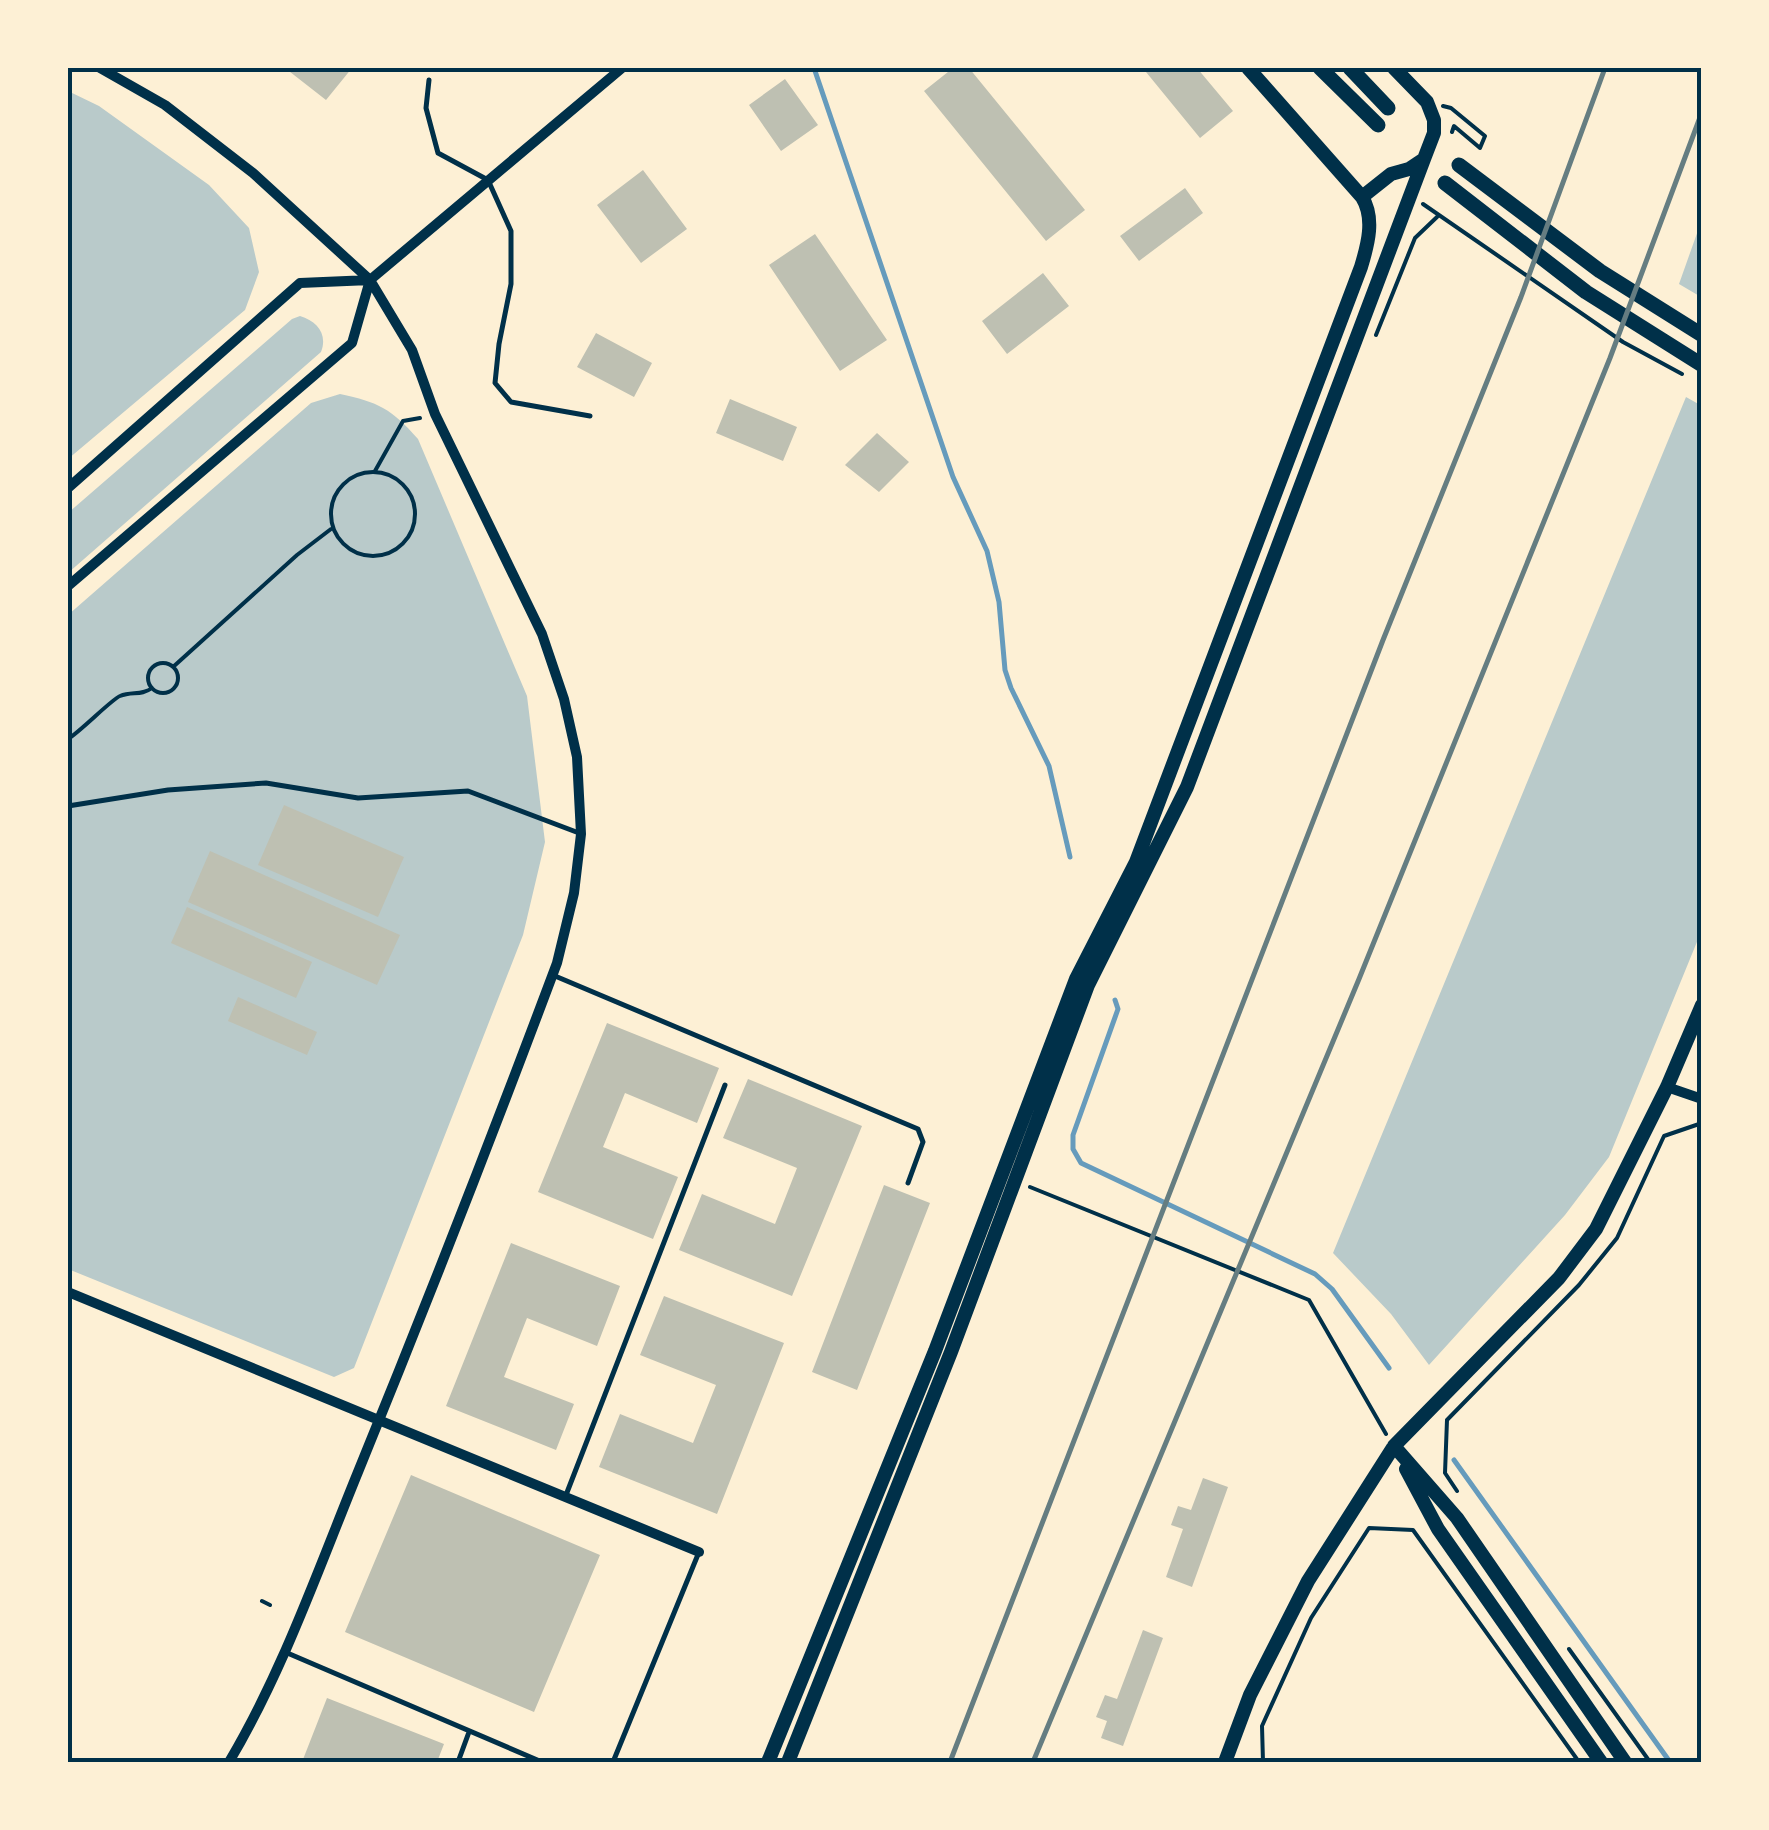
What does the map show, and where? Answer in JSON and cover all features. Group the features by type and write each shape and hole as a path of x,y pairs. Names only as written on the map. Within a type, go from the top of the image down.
{"main road":[{"path":"1320,68 1378,125"},
{"path":"1350,68 1388,108"},
{"path":"1458,165 1600,271 1702,334"},
{"path":"1446,183 1586,292 1702,365"}],"street":[{"path":"100,68 165,105 253,173 370,280 412,350 435,414 547,650 564,699 577,757 581,834 574,894 552,975 285,1652 253,1722 229,1762"},
{"path":"68,586 352,343 370,280 622,68"},
{"path":"768,1762 935,1350 1076,979 1136,862 1366,248 1370,210 1362,197 1248,68"},
{"path":"788,1762 1016,1181 1088,985 1186,787 1434,134 1427,102 1394,68"},
{"path":"1362,197 1391,174 1424,159"},
{"path":"68,488 300,283 370,280"},
{"path":"1226,1762 1250,1695 1308,1581 1394,1446 1559,1278 1596,1230 1667,1087 1702,1005"},
{"path":"1667,1087 1702,1099"},
{"path":"68,1292 699,1552"},
{"path":"1394,1446 1438,1528 1601,1762"},
{"path":"1394,1446 1457,1518 1625,1762"}],"lane":[{"path":"429,80 426,108 438,153 488,180 511,231 511,284 496,382 511,402 590,416"},
{"path":"68,806 168,790 266,783 358,798 468,791 581,834"},
{"path":"552,975 918,1129 924,1142 908,1183"},
{"path":"564,1498 726,1085"},
{"path":"613,1762 699,1552"},
{"path":"285,1652 542,1762"},
{"path":"458,1762 469,1732"}],"path":[{"path":"1427,102 1451,108 1485,136 1480,148 1454,126 1449,140"},
{"path":"1423,204 1623,342 1686,376"},
{"path":"375,472 403,422 435,414"},
{"path":"375,472 389,474 410,493 416,520 403,545 390,553 362,555 350,549 333,527 331,514 340,488 362,473 375,472"},
{"path":"173,667 333,527"},
{"path":"154,666 173,667 178,676 174,689 164,694 152,688 149,674 154,666"},
{"path":"68,739 91,724 118,696 146,693 152,688"},
{"path":"1466,1504 1445,1473 1447,1420 1579,1286 1617,1238 1664,1136 1702,1124"},
{"path":"1016,1181 1309,1300 1394,1446"},
{"path":"1263,1762 1262,1726 1312,1618 1369,1528 1413,1526 1579,1762"},
{"path":"262,1601 270,1605"},
{"path":"1569,1649 1650,1762"}],"shaded area":[{"path":"68,91 99,106 209,185 249,228 259,272 245,310 68,459"},
{"path":"1701,222 1701,297 1679,284"},
{"path":"300,316 320,329 321,352 68,573 68,513"},
{"path":"340,394 384,408 418,439 527,696 545,842 523,935 354,1368 334,1377 68,1269 68,615 311,403"},
{"path":"1686,397 1702,406 1701,932 1609,1157 1565,1215 1429,1365 1391,1314 1333,1253"}],"building":[{"path":"285,68 352,68 326,100"},
{"path":"953,68 969,68 1085,210 1046,241 924,91"},
{"path":"1152,68 1197,68 1233,111 1200,138 1146,72"},
{"path":"785,79 818,125 781,151 749,105"},
{"path":"643,170 687,229 641,263 597,205"},
{"path":"1185,188 1203,213 1139,261 1120,236"},
{"path":"815,234 887,340 840,371 769,265"},
{"path":"1043,273 1069,306 1007,354 982,321"},
{"path":"596,333 652,363 634,397 577,367"},
{"path":"730,399 797,427 783,461 716,433"},
{"path":"877,433 909,462 879,492 845,465"},
{"path":"284,805 404,857 378,917 258,865"},
{"path":"210,851 400,935 377,985 188,902"},
{"path":"187,907 312,962 296,998 171,943"},
{"path":"238,997 317,1032 307,1055 228,1021"},
{"path":"607,1023 719,1068 697,1123 625,1093 603,1147 678,1177 653,1239 538,1192"},
{"path":"748,1079 862,1126 792,1296 679,1250 702,1194 775,1224 797,1168 723,1138"},
{"path":"884,1185 930,1203 857,1390 812,1372"},
{"path":"511,1243 620,1286 597,1346 527,1318 504,1377 574,1404 556,1450 446,1406"},
{"path":"664,1296 784,1343 717,1514 599,1467 620,1414 693,1443 716,1385 640,1355"},
{"path":"411,1475 600,1555 534,1712 345,1632"},
{"path":"1203,1478 1228,1487 1192,1587 1166,1577 1183,1529 1171,1525 1178,1506 1191,1510"},
{"path":"1143,1630 1163,1638 1123,1746 1101,1738 1107,1721 1096,1717 1105,1695 1117,1699"},
{"path":"327,1698 444,1744 437,1762 302,1762"}],"waterway":[{"path":"814,68 953,477 987,551 999,602 1005,670 1049,766 1070,857"},
{"path":"1115,1000 1118,1009 1073,1135 1073,1149 1081,1163 1315,1274 1332,1289 1389,1368"},
{"path":"1454,1460 1670,1762"}],"railway":[{"path":"950,1762 1383,640 1521,297 1605,68"},
{"path":"1033,1762 1359,979 1610,358 1702,112"}]}
